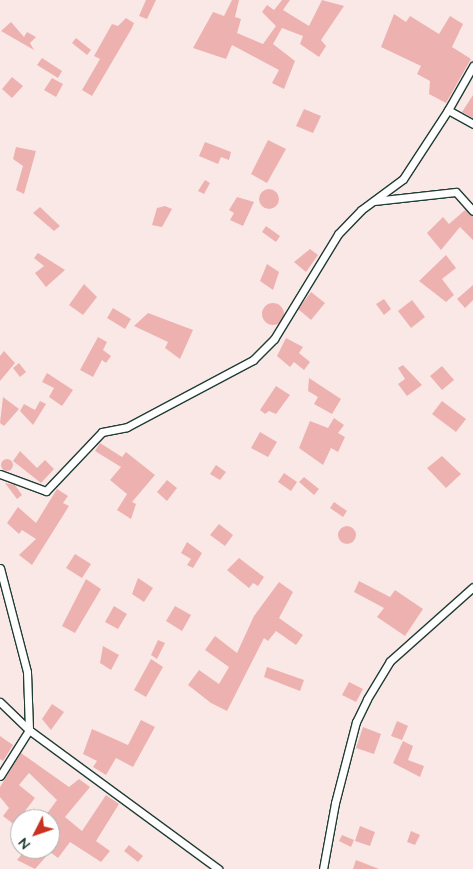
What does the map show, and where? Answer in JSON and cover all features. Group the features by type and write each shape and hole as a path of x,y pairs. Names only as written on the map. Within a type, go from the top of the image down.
{"street":[{"path":"0,474 46,491 102,432 127,427 253,360 274,339 338,234 372,202 403,179 448,110 473,66"},
{"path":"448,110 473,124"},
{"path":"372,202 456,192 473,211"},
{"path":"0,568 27,672 29,730 0,776"},
{"path":"324,869 335,803 356,722 367,698 390,661 455,608 473,587"},
{"path":"0,702 29,730 218,869"}],"building":[{"path":"146,0 156,0 147,19 139,16"},
{"path":"232,0 239,0 235,17 241,19 237,33 263,44 276,26 262,12 267,5 274,10 282,0 290,0 283,10 309,26 322,0 344,6 321,40 326,46 319,57 300,44 303,36 282,28 273,44 295,61 284,89 272,83 279,70 232,45 226,59 193,48 213,12 224,16"},
{"path":"394,14 406,22 410,16 439,34 450,16 463,24 452,47 471,59 446,103 429,94 430,81 417,74 421,66 381,47"},
{"path":"126,18 134,23 132,28 92,96 82,90 100,59 94,56 112,24 118,26"},
{"path":"11,22 24,37 27,32 36,37 30,43 34,50 1,31"},
{"path":"76,38 91,50 87,55 72,43"},
{"path":"42,58 62,71 58,78 37,65"},
{"path":"12,77 23,86 12,98 2,89"},
{"path":"52,78 63,84 56,97 44,90"},
{"path":"473,95 473,118 462,112"},
{"path":"304,109 321,116 313,133 296,126"},
{"path":"268,140 286,149 267,183 251,174"},
{"path":"205,142 231,152 229,160 221,157 218,164 199,156"},
{"path":"16,147 36,151 24,194 16,190 23,166 13,159"},
{"path":"205,180 210,183 204,194 198,191"},
{"path":"265,189 273,189 279,195 279,203 273,209 265,209 259,203 259,195"},
{"path":"237,197 254,202 243,226 230,220 234,213 229,210"},
{"path":"165,206 172,209 162,227 152,225 157,208"},
{"path":"40,207 60,226 54,231 33,213"},
{"path":"465,210 473,216 473,240 460,227 441,250 427,233 443,217 449,224"},
{"path":"266,226 280,236 276,242 262,232"},
{"path":"310,249 318,255 306,272 294,262"},
{"path":"38,253 65,270 46,287 35,273 44,266 34,258"},
{"path":"446,255 456,268 442,279 454,295 446,302 419,281"},
{"path":"267,264 279,272 273,290 260,281"},
{"path":"84,284 97,297 83,315 69,305"},
{"path":"473,285 473,300 465,308 457,299"},
{"path":"311,292 325,303 311,320 298,309"},
{"path":"384,299 391,309 384,315 376,304"},
{"path":"412,300 425,317 411,328 398,311"},
{"path":"273,303 281,306 284,314 281,322 273,325 265,322 262,314 265,306"},
{"path":"113,308 131,319 125,329 107,318"},
{"path":"148,313 193,330 180,359 165,348 168,342 134,326"},
{"path":"98,337 107,342 103,350 111,356 106,363 102,360 93,377 80,370"},
{"path":"286,338 303,347 299,353 310,362 304,370 294,362 290,367 277,356"},
{"path":"4,351 15,363 0,381 0,356"},
{"path":"19,363 26,372 20,377 13,368"},
{"path":"403,365 422,385 407,396 398,384 405,379 398,368"},
{"path":"442,366 454,380 442,390 430,376"},
{"path":"47,373 73,390 62,406 49,397 54,388 42,382"},
{"path":"309,378 341,399 332,414 314,404 318,397 308,391"},
{"path":"276,386 290,395 276,414 269,411 265,414 260,410"},
{"path":"3,397 19,409 4,426 0,423"},
{"path":"40,401 46,404 33,425 20,411 24,404 35,410"},
{"path":"442,401 466,419 456,432 432,414"},
{"path":"334,418 344,425 338,433 345,437 338,452 331,448 323,465 299,448 310,421 328,428"},
{"path":"260,432 277,442 268,457 251,448"},
{"path":"100,443 122,457 126,452 155,475 132,502 136,504 131,519 117,510 127,494 110,480 121,467 95,451"},
{"path":"20,451 37,468 45,460 54,469 41,483 13,461"},
{"path":"442,456 461,474 446,488 427,468"},
{"path":"7,459 13,465 7,471 1,465"},
{"path":"216,465 226,472 220,480 210,474"},
{"path":"284,473 297,482 291,491 278,482"},
{"path":"304,477 319,489 314,495 299,482"},
{"path":"167,480 177,488 167,501 157,492"},
{"path":"5,483 15,485 22,495 17,499"},
{"path":"57,489 68,496 63,503 69,506 32,565 19,555 36,539 22,530 19,534 7,523 18,507 36,523"},
{"path":"334,502 347,511 343,517 330,508"},
{"path":"219,524 233,535 225,546 210,535"},
{"path":"347,526 353,529 356,535 353,541 347,544 341,541 338,535 341,529"},
{"path":"187,542 202,553 193,568 187,565 191,559 181,553"},
{"path":"75,554 91,564 82,578 66,568"},
{"path":"239,558 264,577 258,586 253,583 249,588 227,570"},
{"path":"138,578 153,588 144,602 132,594"},
{"path":"86,579 101,589 75,633 62,626"},
{"path":"359,581 390,597 395,590 423,609 405,636 377,617 384,608 354,592"},
{"path":"279,582 293,592 279,618 303,635 296,645 276,631 268,641 264,638 227,711 211,703 188,685 199,670 219,684 229,667 205,650 215,636 237,653 254,616"},
{"path":"114,606 127,614 118,629 105,622"},
{"path":"175,606 191,615 182,631 166,621"},
{"path":"158,640 165,643 157,659 151,655"},
{"path":"103,646 119,655 111,670 100,663"},
{"path":"151,659 163,667 146,697 134,690"},
{"path":"267,667 304,680 300,691 264,677"},
{"path":"349,682 363,689 356,702 342,695"},
{"path":"52,704 64,712 51,730 42,719"},
{"path":"141,720 155,727 133,767 116,758 106,775 93,767 97,761 83,754 92,729 128,745"},
{"path":"397,721 408,726 402,740 391,736"},
{"path":"363,727 381,734 374,754 356,748"},
{"path":"0,736 13,745 3,761 0,759"},
{"path":"403,741 413,746 408,760 424,766 420,777 393,763"},
{"path":"21,753 69,787 79,779 90,787 65,817 82,831 106,795 119,804 96,841 110,851 101,862 70,842 60,855 60,809 50,809 57,800 29,773 19,785 35,798 27,809 10,809 10,821 3,816 9,808 0,797 0,787"},
{"path":"360,826 375,832 370,846 355,841"},
{"path":"411,831 420,835 415,845 407,842"},
{"path":"342,835 354,840 351,847 339,841"},
{"path":"129,845 143,856 138,862 124,851"},
{"path":"18,859 44,859 35,869"},
{"path":"356,860 379,869 353,869"}]}
